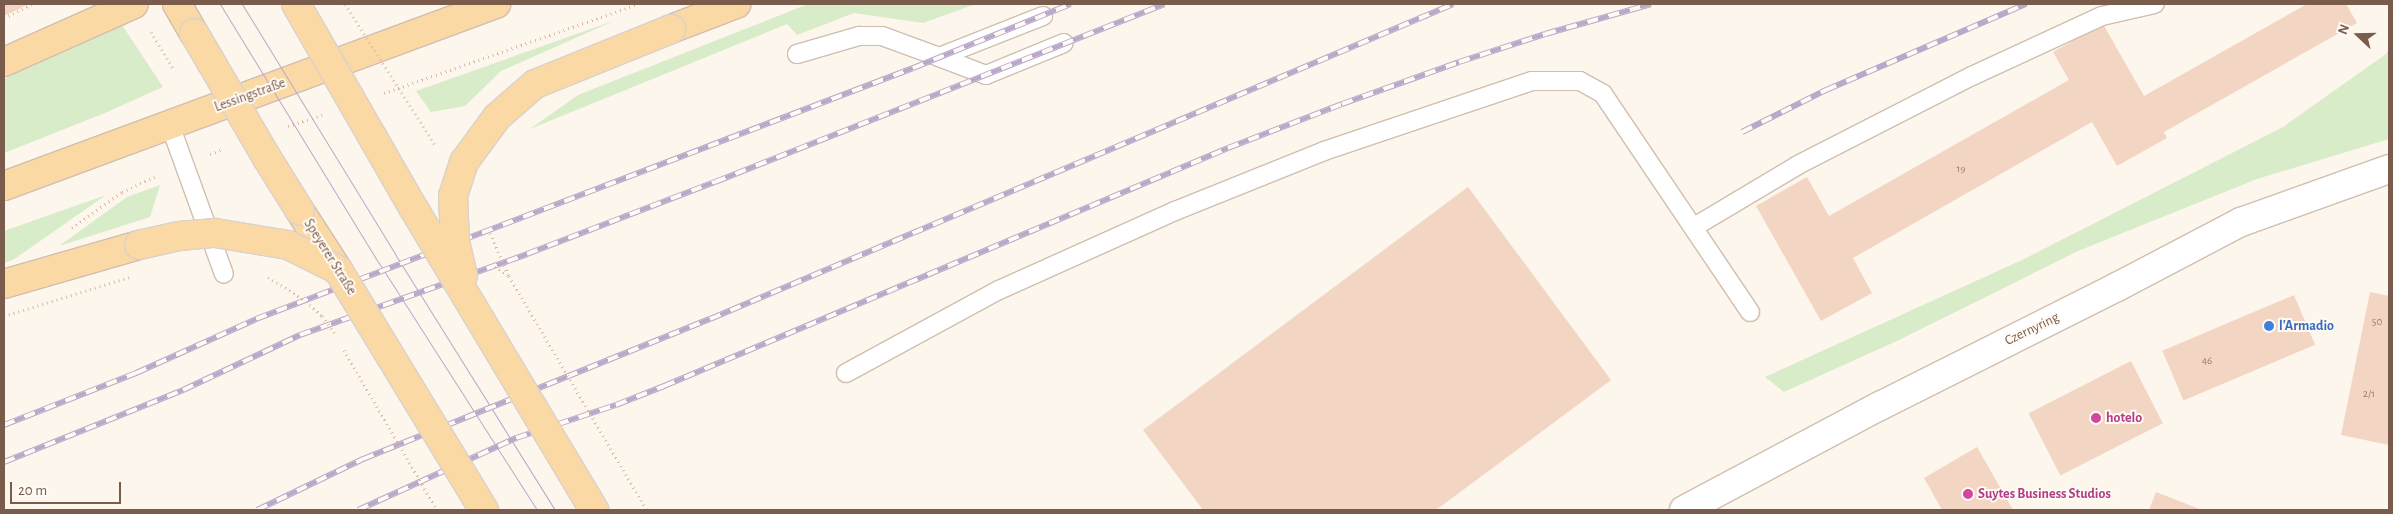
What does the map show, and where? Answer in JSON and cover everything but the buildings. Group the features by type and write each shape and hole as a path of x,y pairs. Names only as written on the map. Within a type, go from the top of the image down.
{"main road":[{"path":"4,62 134,4"},
{"name":"Speyerer Straße","path":"177,4 267,158 338,270 484,510"},
{"path":"296,4 469,302 594,510"},
{"name":"Lessingstraße","path":"4,186 496,4"},
{"path":"469,302 455,241 453,196 464,162 497,117 535,84 736,4"},
{"name":"Czernyring","path":"1684,510 1880,406 2117,288 2241,222 2389,169"},
{"path":"4,284 139,245 178,236 215,233 288,245 338,270"}],"lane":[{"path":"1694,227 1798,165 1972,76 2102,16 2156,4"},
{"path":"940,57 1043,16"},
{"path":"797,54 859,36 882,36 986,75 1064,43"},
{"path":"846,373 999,290 1175,211 1324,151 1532,80 1580,81 1603,94 1750,312"},
{"path":"170,125 224,274"}],"path":[{"path":"4,18 33,4"},
{"path":"345,4 437,147 464,162"},
{"path":"379,94 638,4"},
{"path":"159,45 174,69"},
{"path":"287,127 324,114"},
{"path":"218,141 228,158"},
{"path":"65,233 122,192 185,162 231,146"},
{"path":"488,226 509,276 648,510"},
{"path":"264,240 262,272 306,301 322,316 337,337"},
{"path":"4,316 139,275"},
{"path":"342,345 437,510"}],"green space":[{"path":"808,4 976,4 923,23 854,13 797,35 787,24 530,129 578,95"},
{"path":"616,20 501,71 465,106 431,112 416,91"},
{"path":"120,22 163,87 105,113 4,153 4,79"},
{"path":"2389,49 2389,139 2257,179 2078,251 1899,340 1784,392 1765,377 2022,260 2283,127 2386,54"},
{"path":"160,185 150,217 59,246 127,197"},
{"path":"106,195 13,260 4,263 4,231"}],"tram line":[{"path":"220,4 379,263 537,510"},
{"path":"242,4 555,510"}],"railway":[{"path":"4,425 136,373 256,319 913,68 1071,4"},
{"path":"4,462 183,390 300,335 527,254 715,182 1164,4"},
{"path":"257,510 363,459 710,319 1453,4"},
{"path":"358,510 516,438 616,405 664,386 1228,148 1459,62 1545,34 1651,4"},
{"path":"1742,132 1826,90 2026,4"}],"place":[{"name":"l'Armadio","path":"2269,326"},
{"name":"hotelo","path":"2096,418"},
{"name":"Suytes Business Studios","path":"1968,494"}]}
